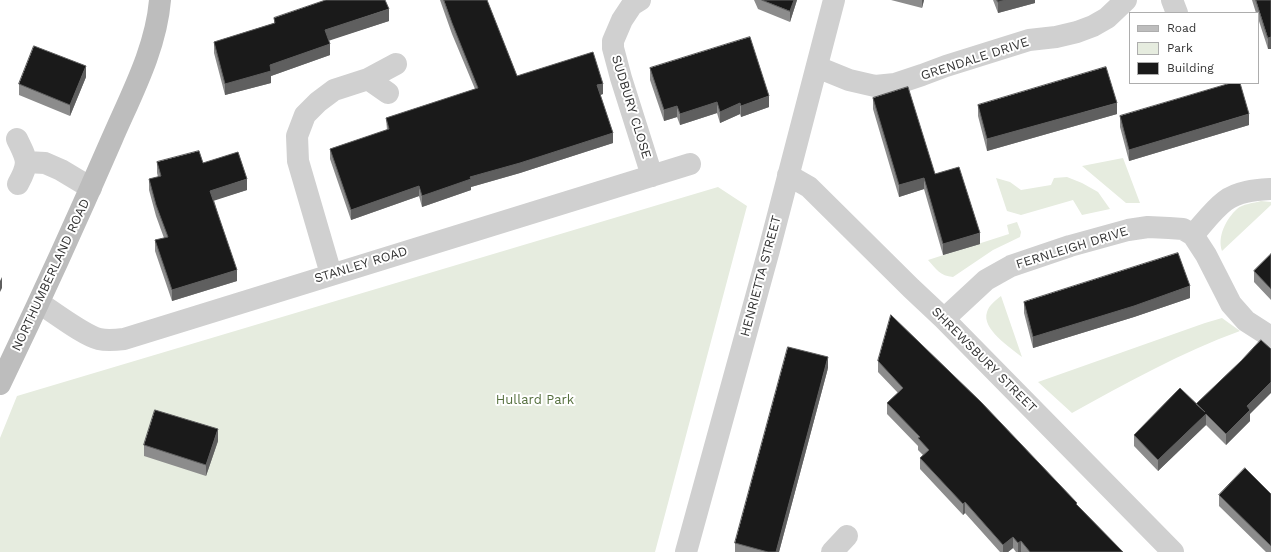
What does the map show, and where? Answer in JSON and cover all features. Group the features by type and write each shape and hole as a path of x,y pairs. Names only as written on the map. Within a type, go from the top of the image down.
{"main road":[{"name":"NORTHUMBERLAND ROAD","path":"0,384 91,188 146,61 160,0"}],"street":[{"name":"SUDBURY CLOSE","path":"640,0 632,4 622,20 613,41 613,48 652,176"},
{"name":"HENRIETTA STREET","path":"686,552 769,250 834,0"},
{"name":"GRENDALE DRIVE","path":"817,67 849,80 875,86 896,84 946,66 1029,40 1056,37 1093,26 1108,18 1126,0"},
{"path":"1172,0 1177,12"},
{"path":"331,274 298,161 296,136 306,115 318,102 334,90 368,79 396,64"},
{"path":"368,79 388,93"},
{"path":"16,139 26,162 26,170 18,184"},
{"name":"NORTHUMBERLAND ROAD","path":"26,162 45,163 61,170 91,188"},
{"name":"STANLEY ROAD","path":"39,302 99,339 124,339 690,164"},
{"name":"SHREWSBURY STREET","path":"788,175 809,187 855,231 944,319 1173,552"},
{"path":"1271,189 1238,194 1226,200 1193,235 1206,255 1231,304 1246,321 1271,337"},
{"name":"FERNLEIGH DRIVE","path":"944,319 986,280 1011,266 1039,256 1128,230 1148,227 1182,229 1193,235"}],"green space":[{"path":"1123,158 1140,203 1126,203 1082,166"},
{"path":"1067,177 1098,192 1110,209 1082,215 1073,200 1021,215 1007,211 996,178 1010,182 1021,190 1051,185 1054,178"},
{"name":"Hullard Park","path":"718,187 747,206 655,552 0,552 0,438 17,396"},
{"path":"1261,201 1271,202 1271,205 1222,251 1222,234 1229,218 1239,207"},
{"path":"1017,222 1021,232 1020,237 993,250 953,277 941,274 928,260 1009,234 1007,225"},
{"path":"1001,296 1022,357 998,338 988,325 986,318 988,309"},
{"path":"1222,318 1240,331 1176,358 1072,413 1038,382 1205,323"}],"building":[{"path":"326,0 385,0 389,9 325,30 330,44 270,65 271,71 225,84 214,42 275,23 274,18"},
{"path":"444,0 487,0 517,76 593,52 603,84 597,85 613,133 520,163 470,177 471,179 422,196 419,186 351,210 330,149 389,129 386,118 478,88"},
{"path":"762,0 794,0 790,11"},
{"path":"1256,0 1271,0 1271,37 1268,38"},
{"path":"750,37 769,96 741,106 740,103 720,112 717,102 680,114 677,106 664,110 650,68"},
{"path":"34,46 86,66 70,105 19,84"},
{"path":"1106,67 1117,103 987,139 978,105"},
{"path":"1228,84 1240,84 1249,114 1129,150 1120,116"},
{"path":"908,87 935,174 959,167 980,233 943,244 924,178 899,185 873,98"},
{"path":"199,151 203,163 238,152 247,179 210,191 237,270 172,290 155,240 168,237 156,205 149,179 161,176 157,162"},
{"path":"1178,253 1190,286 1134,306 1033,337 1024,302"},
{"path":"1271,254 1271,289 1254,271"},
{"path":"891,315 981,402 1123,552 1030,552 1021,541 1018,543 1013,537 1003,545 965,502 963,504 920,458 929,450 918,438 920,437 887,403 903,388 878,361"},
{"path":"1261,340 1271,349 1271,382 1247,406 1250,410 1226,434 1206,414 1158,460 1134,435 1180,388 1196,404"},
{"path":"788,347 828,357 776,552 768,552 735,543"},
{"path":"155,410 218,429 206,465 144,445"},
{"path":"1245,468 1271,494 1271,546 1219,495"}]}
